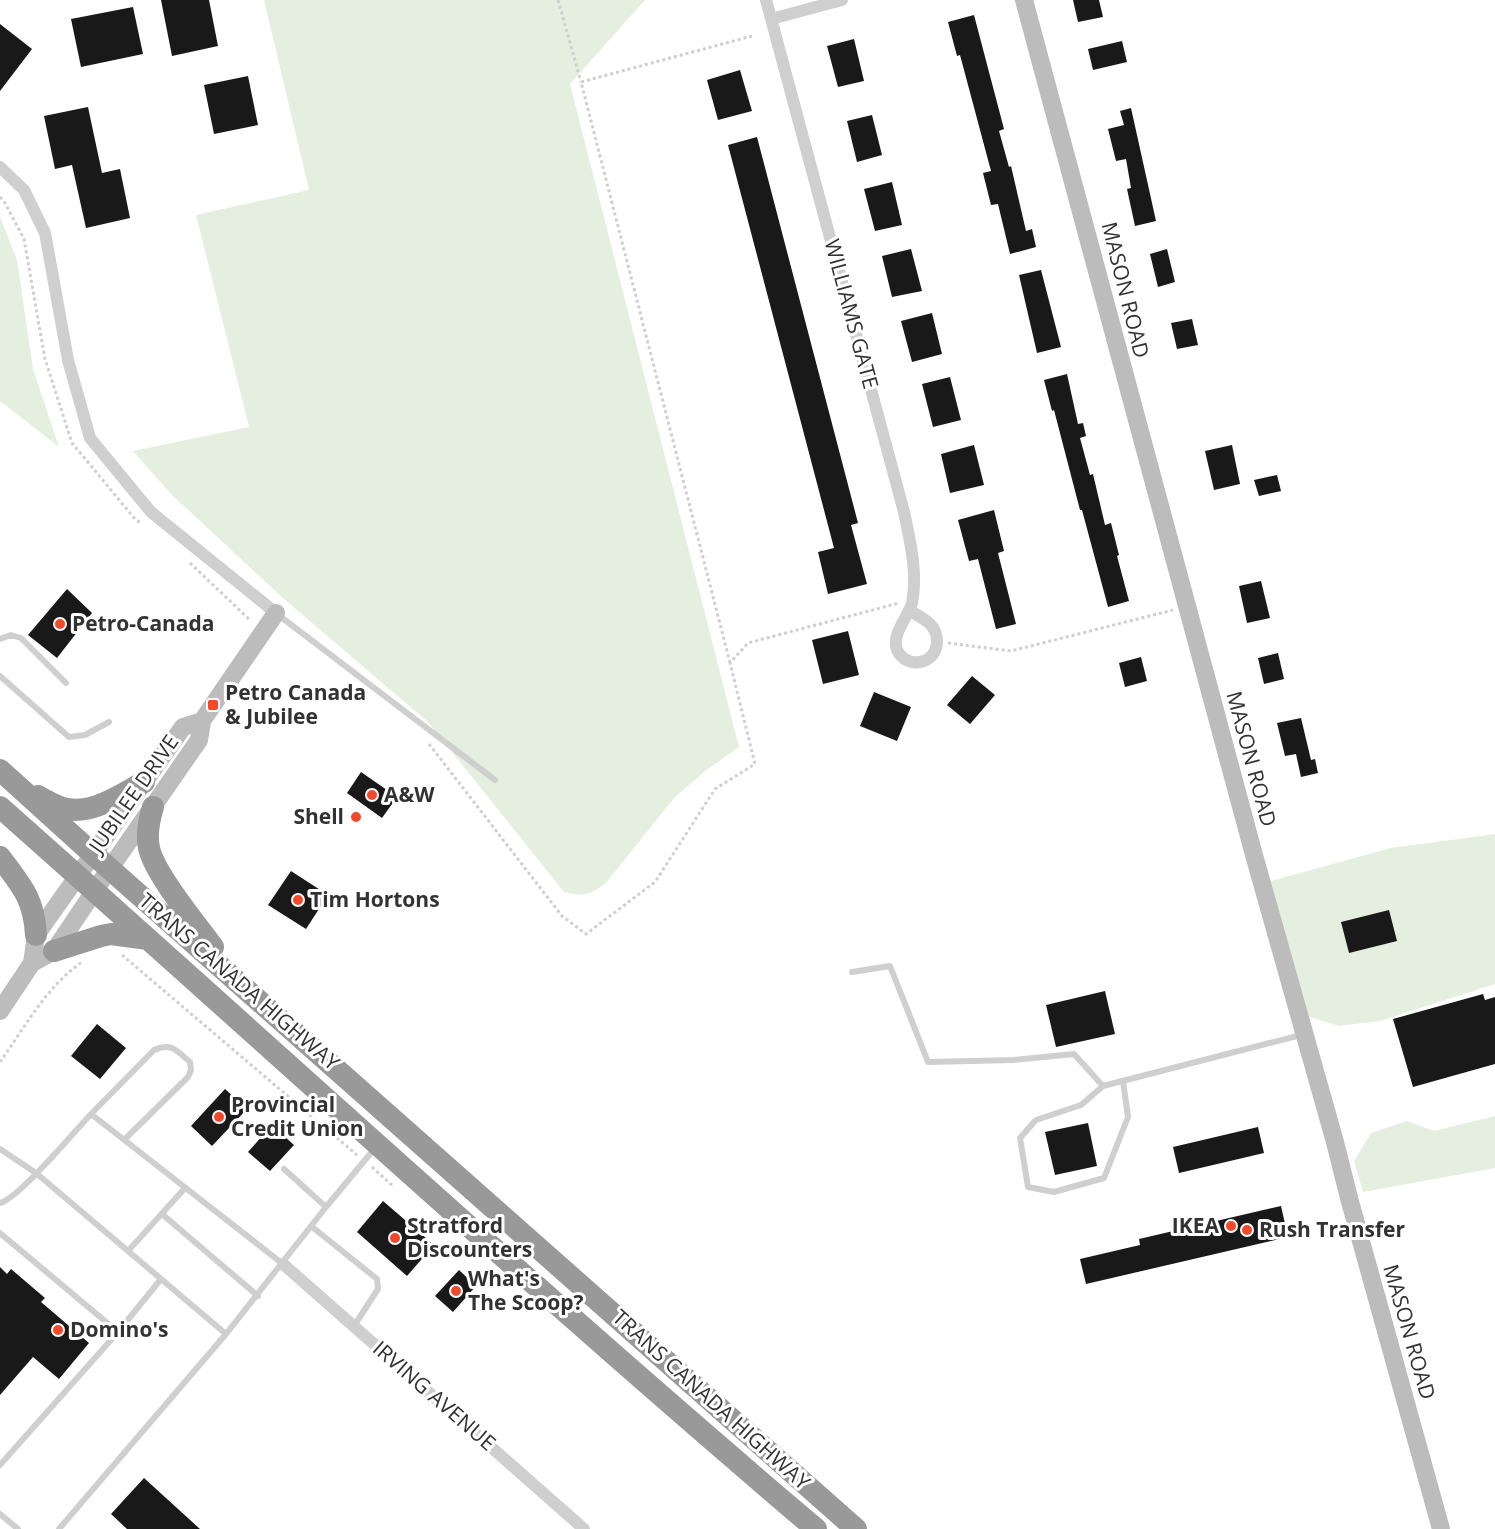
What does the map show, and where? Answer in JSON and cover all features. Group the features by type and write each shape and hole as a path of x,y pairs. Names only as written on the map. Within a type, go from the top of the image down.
{"highway":[{"path":"8,777 62,808 83,809 104,805 144,782"},
{"name":"TRANS CANADA HIGHWAY","path":"8,777 856,1529"},
{"name":"TRANS CANADA HIGHWAY","path":"0,807 95,890 377,1146 703,1433 816,1529"},
{"path":"153,807 147,826 149,849 157,868 235,978"},
{"path":"0,857 28,895 34,909 36,935"},
{"path":"54,951 111,934 148,939"}],"street":[{"name":"WILLIAMS GATE","path":"766,0 904,512 914,574 910,608 897,636 896,645 905,660 914,663 923,662 936,650 937,640"},
{"path":"771,19 842,0"},
{"name":"MASON ROAD","path":"1023,0 1186,607 1441,1529"},
{"path":"0,167 24,190 45,233 68,360 90,438 151,512 276,613"},
{"path":"910,608 929,623 935,631 937,640"},
{"name":"JUBILEE DRIVE","path":"54,951 199,740 202,721 276,613"},
{"name":"JUBILEE DRIVE","path":"36,935 183,728 202,721"},
{"path":"0,1011 32,963 36,935"},
{"path":"32,963 54,951"},
{"name":"IRVING AVENUE","path":"283,1264 584,1529"}],"lane":[{"path":"276,613 495,780"},
{"path":"0,639 11,634 21,638 66,682"},
{"path":"0,676 69,737 85,735 109,722"},
{"path":"852,972 890,966 928,1062 1013,1060 1074,1054 1103,1086"},
{"path":"1123,1081 1128,1117 1104,1178 1054,1192 1028,1187 1020,1138 1036,1120 1081,1105 1103,1086 1305,1034"},
{"path":"0,1203 7,1202 154,1050 163,1046 171,1047 190,1062 191,1070 188,1077 125,1139"},
{"path":"91,1114 283,1264"},
{"path":"58,1529 258,1296 326,1207 377,1146"},
{"path":"0,1149 36,1173 226,1334"},
{"path":"284,1169 326,1207"},
{"path":"128,1251 185,1188"},
{"path":"162,1214 258,1296"},
{"path":"311,1226 377,1280 378,1289 354,1326"},
{"path":"0,1233 118,1332"},
{"path":"0,1465 118,1332 161,1279"},
{"path":"0,1514 18,1529"}],"path":[{"path":"423,736 562,916 586,934 655,882 715,789 755,764 558,0"},
{"path":"581,82 752,36"},
{"path":"0,197 24,239 45,358 72,443 135,519 145,526"},
{"path":"189,562 262,633"},
{"path":"730,663 748,642 896,603 910,608"},
{"path":"937,640 1011,651 1186,607"},
{"path":"122,955 401,1193"},
{"path":"0,1062 49,991 67,972 86,960"}],"green space":[{"path":"264,0 645,0 570,84 739,747 705,771 674,798 606,883 591,892 581,895 564,892 428,722 284,599 171,494 133,451 249,427 196,215 309,190"},
{"path":"0,217 17,260 33,369 59,447 0,401"},
{"path":"1495,834 1495,984 1380,1021 1339,1026 1307,1016 1271,881 1391,848"},
{"path":"1495,1116 1495,1168 1363,1192 1354,1161 1371,1133 1407,1121 1434,1131"}],"building":[{"path":"161,0 209,0 218,46 172,56"},
{"path":"1073,0 1099,0 1103,17 1078,22"},
{"path":"133,7 143,54 81,67 71,19"},
{"path":"974,15 1004,129 999,131 1009,167 1011,166 1026,231 1032,229 1036,247 1010,254 998,204 991,205 983,173 991,171 960,55 957,56 948,22"},
{"path":"0,24 32,49 0,91"},
{"path":"854,39 864,81 838,87 827,46"},
{"path":"1122,41 1127,62 1093,70 1088,49"},
{"path":"740,70 752,111 718,120 707,80"},
{"path":"248,76 258,125 214,134 204,85"},
{"path":"88,107 102,173 120,169 130,218 86,228 72,165 55,169 44,116"},
{"path":"1131,108 1156,221 1135,226 1127,189 1131,188 1126,159 1116,161 1108,129 1124,125 1120,111"},
{"path":"872,115 882,155 857,162 847,121"},
{"path":"757,137 858,523 851,525 867,584 828,594 818,552 834,548 728,145"},
{"path":"892,182 902,225 875,231 864,189"},
{"path":"911,249 922,291 892,297 882,256"},
{"path":"1167,249 1175,282 1158,287 1150,254"},
{"path":"1041,270 1061,347 1037,353 1019,275"},
{"path":"932,313 942,354 912,362 901,321"},
{"path":"1192,319 1198,345 1177,349 1171,323"},
{"path":"1067,374 1078,424 1083,423 1086,436 1080,438 1090,475 1093,474 1105,525 1111,523 1129,601 1108,607 1044,380"},
{"path":"950,377 961,420 933,427 922,384"},
{"path":"974,445 984,485 950,493 941,454"},
{"path":"1232,445 1240,484 1214,490 1205,451"},
{"path":"1277,475 1281,491 1259,496 1254,480"},
{"path":"994,510 1004,551 998,553 1016,624 996,629 978,559 969,561 958,520"},
{"path":"1261,581 1270,618 1247,623 1239,586"},
{"name":"Petro-Canada","path":"67,589 92,613 57,658 28,635"},
{"path":"848,631 859,675 823,684 812,640"},
{"path":"1278,653 1284,679 1264,684 1258,658"},
{"path":"1141,657 1147,681 1125,687 1119,663"},
{"path":"972,676 995,695 970,724 947,705"},
{"path":"874,692 911,707 897,741 860,726"},
{"path":"1301,718 1311,760 1315,759 1318,773 1301,777 1296,754 1285,756 1277,723"},
{"name":"A&W","path":"361,772 397,797 382,818 347,793"},
{"name":"Tim Hortons","path":"291,871 328,895 306,929 268,905"},
{"path":"1389,910 1397,941 1349,953 1341,922"},
{"path":"1105,991 1115,1034 1056,1047 1046,1005"},
{"path":"1483,994 1485,1000 1495,997 1495,1064 1413,1087 1393,1019"},
{"path":"97,1024 126,1048 100,1079 71,1056"},
{"name":"Provincial Credit Union","path":"225,1089 247,1109 212,1146 191,1126"},
{"path":"1088,1123 1097,1166 1055,1175 1045,1132"},
{"path":"272,1125 294,1145 270,1171 248,1152"},
{"path":"1258,1127 1264,1153 1179,1173 1173,1147"},
{"name":"Stratford Discounters","path":"383,1201 434,1245 407,1276 357,1232"},
{"path":"1281,1206 1288,1237 1086,1284 1080,1259 1140,1245 1139,1239"},
{"path":"0,1267 7,1274 11,1269 45,1298 41,1302 89,1343 59,1379 33,1357 0,1395"},
{"name":"What's The Scoop?","path":"459,1270 476,1286 453,1312 435,1296"},
{"path":"144,1478 200,1529 127,1529 111,1514"}],"place":[{"name":"Petro-Canada","path":"60,624"},
{"name":"Petro Canada & Jubilee","path":"213,705"},
{"name":"A&W","path":"372,795"},
{"name":"Shell","path":"356,817"},
{"name":"Tim Hortons","path":"298,900"},
{"name":"Provincial Credit Union","path":"219,1117"},
{"name":"IKEA","path":"1231,1226"},
{"name":"Rush Transfer","path":"1247,1230"},
{"name":"Stratford Discounters","path":"395,1238"},
{"name":"What's The Scoop?","path":"456,1291"},
{"name":"Domino's","path":"58,1330"}]}
